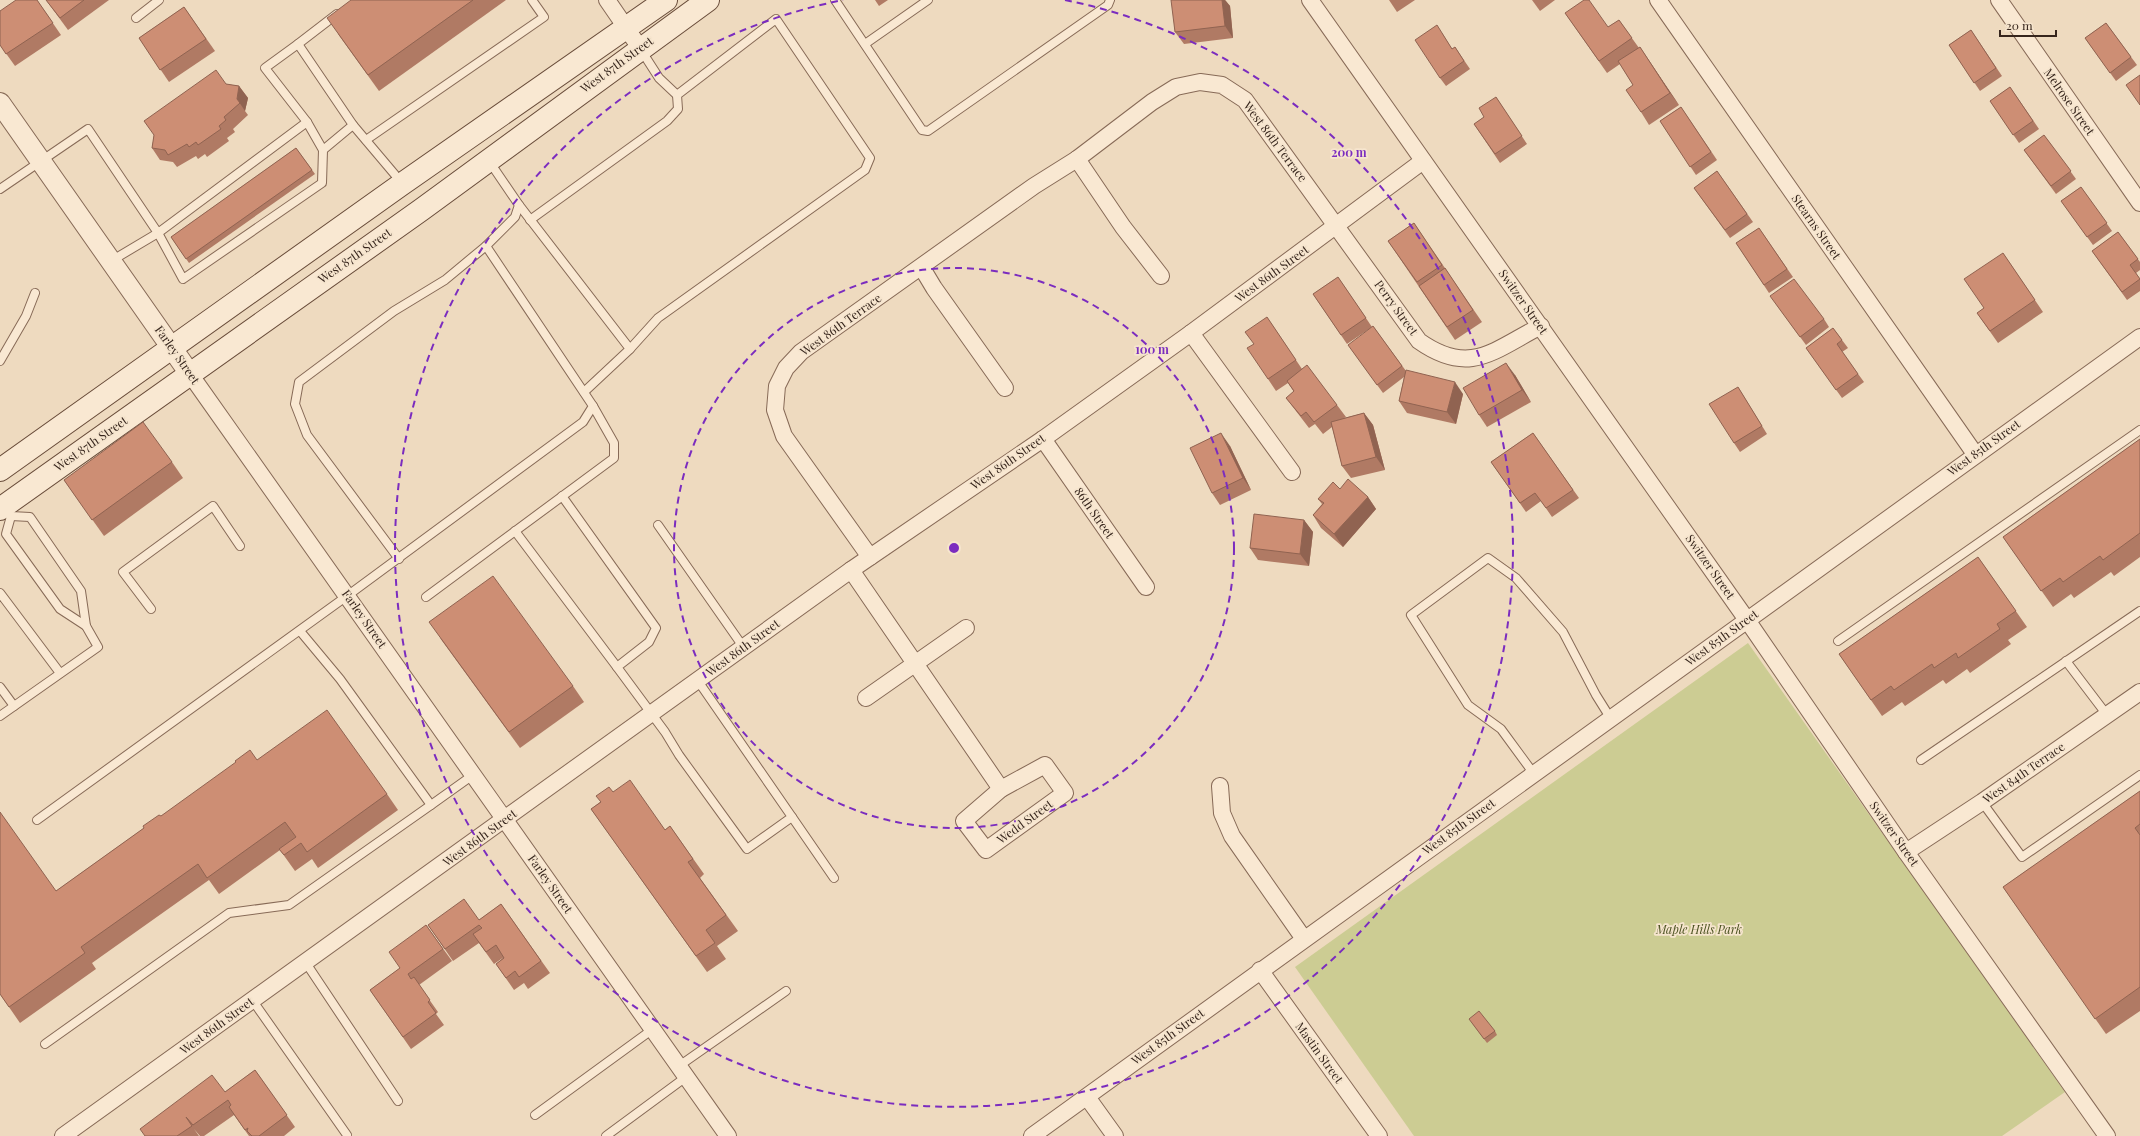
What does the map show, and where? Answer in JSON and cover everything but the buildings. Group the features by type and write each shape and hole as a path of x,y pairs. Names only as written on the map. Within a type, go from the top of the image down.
{"main road":[{"name":"West 87th Street","path":"0,470 402,184 666,0"},
{"name":"West 87th Street","path":"5,511 190,374 708,0"}],"street":[{"path":"607,0 640,48"},
{"name":"Switzer Street","path":"1310,0 1423,162 1541,326 1747,620 1906,852 2107,1136"},
{"name":"Stearns Street","path":"1658,0 1975,454"},
{"name":"Melrose Street","path":"1999,0 2140,203"},
{"name":"West 86th Terrace","path":"870,557 784,436 775,410 777,386 786,368 801,352 922,268 1034,186 1077,159 1140,110 1176,87 1200,82 1222,86 1245,100 1337,226"},
{"name":"Farley Street","path":"0,103 728,1136"},
{"path":"1077,159 1123,227 1161,276"},
{"name":"West 86th Street","path":"63,1136 306,963 851,570 1042,439 1191,333 1423,162"},
{"name":"Perry Street","path":"1337,226 1420,340 1436,353 1456,359 1477,358 1495,352 1541,326"},
{"path":"922,268 934,288 1005,388"},
{"path":"1191,333 1292,472"},
{"name":"West 85th Street","path":"1036,1135 1260,970 1611,719 1975,454 2140,337"},
{"name":"86th Street","path":"1042,439 1146,587"},
{"path":"851,570 1001,789"},
{"path":"866,698 966,628"},
{"name":"West 84th Terrace","path":"1906,852 1982,802 2107,715 2138,696"},
{"name":"Wedd Street","path":"1046,765 1065,793 986,850 964,821 1001,789 1046,765"},
{"path":"1220,786 1222,813 1232,836 1304,939"},
{"name":"Mastin Street","path":"1260,970 1378,1136"},
{"path":"1087,1097 1115,1136"}],"lane":[{"path":"136,18 159,0"},
{"path":"366,140 544,17 532,0"},
{"path":"835,0 922,130 928,132 1108,5 1110,0"},
{"path":"865,44 928,0"},
{"path":"0,189 88,129 158,233 183,279 322,183 323,150 307,122 265,68 344,9"},
{"path":"584,392 630,350 658,318 865,170 870,158 776,19 677,95"},
{"path":"298,44 353,124 402,184"},
{"path":"530,220 667,120 678,109 677,95 659,78 640,48"},
{"path":"111,261 158,233 307,122"},
{"path":"323,150 353,124"},
{"path":"488,160 530,220 630,350"},
{"path":"398,559 307,435 295,404 299,382 394,311 445,280 486,246 515,216 519,205"},
{"path":"426,597 614,458 614,443 593,406 486,246"},
{"path":"0,361 26,316 35,293"},
{"path":"37,820 300,631 583,422 593,406"},
{"path":"1838,641 2140,430"},
{"path":"562,496 656,628 649,642 617,667"},
{"path":"151,609 123,572 213,506 240,546"},
{"path":"0,716 98,647 86,626 81,590 77,584 30,517 5,511 6,534 60,609 86,626"},
{"path":"658,525 744,648"},
{"path":"515,531 651,715 666,732 679,755 747,849 792,817"},
{"path":"1534,774 1501,729 1468,705 1411,615 1488,558 1516,578 1563,632 1596,695 1611,719"},
{"path":"0,593 60,673"},
{"path":"1921,760 2140,611"},
{"path":"300,631 340,679 432,805"},
{"path":"2066,661 2107,715"},
{"path":"698,680 834,878"},
{"path":"0,687 14,706"},
{"path":"45,1044 229,913 289,905 473,775"},
{"path":"1982,802 2022,857 2140,775"},
{"path":"306,963 398,1101"},
{"path":"606,1136 682,1072 786,991"},
{"path":"252,1001 347,1135"},
{"path":"535,1115 653,1030"}],"green space":[{"name":"Maple Hills Park","path":"1748,643 2065,1092 2002,1136 1414,1136 1295,967"}]}
